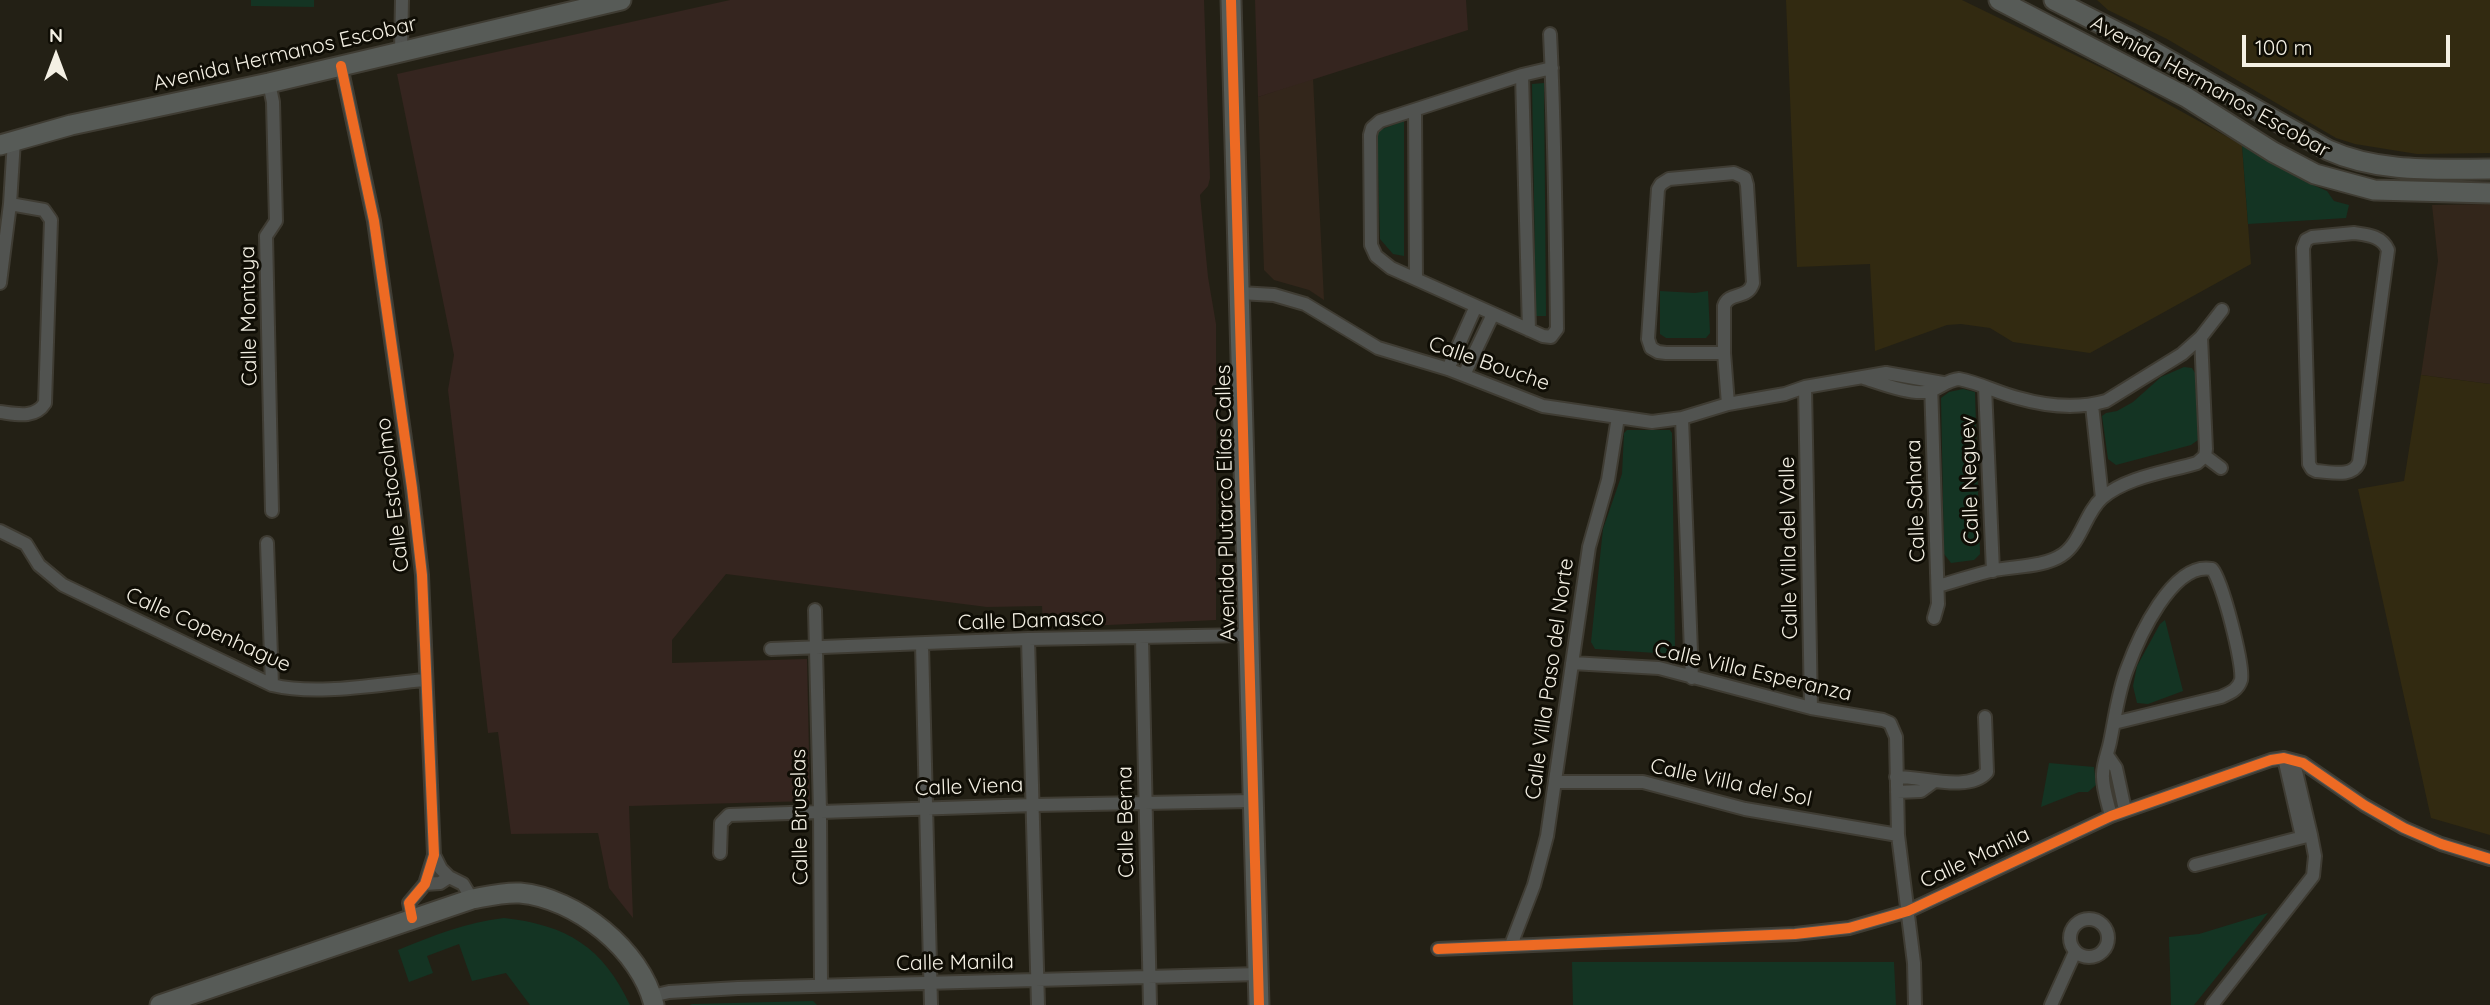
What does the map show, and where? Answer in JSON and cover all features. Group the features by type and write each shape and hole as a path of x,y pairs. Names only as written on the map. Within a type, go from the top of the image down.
{"main road":[{"name":"Avenida Hermanos Escobar","path":"7,143 71,125 269,83 621,0"},
{"name":"Avenida Plutarco Elías Calles","path":"1231,0 1259,1005"},
{"name":"Avenida Hermanos Escobar","path":"1999,0 2186,97 2273,152 2315,174 2374,190 2408,193 2490,193"},
{"name":"Avenida Hermanos Escobar","path":"2054,0 2131,39 2352,161 2376,165 2490,169"},
{"path":"160,1005 472,899 520,893 540,897 578,912 601,929 622,949 640,972 653,1000"}],"street":[{"path":"401,52 402,0"},
{"path":"1550,34 1552,68 1557,329 1551,337 1529,330 1383,264 1371,245 1370,135 1372,128 1380,121 1522,75 1552,68"},
{"name":"Calle Estocolmo","path":"341,66 373,221 411,474 422,575 434,855 425,884 409,903 411,918"},
{"path":"1522,75 1529,330"},
{"name":"Calle Montoya","path":"269,83 273,102 276,221 266,236 272,511"},
{"path":"1415,110 1416,279"},
{"path":"0,283 10,204 7,143"},
{"path":"1724,353 1658,352 1651,348 1648,339 1658,189 1669,179 1734,173 1745,178 1747,185 1753,283 1750,291 1726,301 1724,353 1728,404"},
{"path":"0,412 26,415 35,413 45,403 51,220 44,210 10,204"},
{"path":"2354,233 2369,235 2384,242 2388,250 2360,462 2356,469 2348,473 2316,471 2309,464 2304,244 2312,237 2354,233"},
{"name":"Calle Bouche","path":"1240,293 1274,295 1305,304 1378,348 1448,369 1543,406 1652,422 1682,418 1728,404 1785,394 1805,387 1886,373 1936,385 1959,379 2043,404 2092,405"},
{"path":"1448,369 1476,306"},
{"path":"2102,498 2092,405 2106,401 2182,354 2201,337 2222,310"},
{"path":"1464,375 1493,314"},
{"path":"1938,586 1993,570 2048,561 2062,556 2102,498 2127,483 2197,463 2204,456 2206,449 2201,337"},
{"name":"Calle Sahara","path":"1934,618 1938,604 1936,385"},
{"name":"Calle Villa del Valle","path":"1805,387 1811,708"},
{"name":"Calle Neguev","path":"1986,387 1993,570"},
{"name":"Calle Villa Paso del Norte","path":"1511,945 1535,885 1546,836 1589,547 1608,480 1618,417"},
{"path":"1682,418 1692,678"},
{"path":"2204,456 2221,468"},
{"name":"Calle Copenhague","path":"0,531 26,544 39,565 63,585 272,685 310,689 425,680"},
{"path":"267,543 272,685"},
{"path":"2111,816 2103,774 2114,723 2126,671 2137,643 2169,590 2180,579 2198,569 2212,569 2219,579 2236,643 2242,672 2237,688 2221,697 2114,723"},
{"name":"Calle Bruselas","path":"815,610 821,985"},
{"name":"Calle Damasco","path":"816,649 1028,639 1248,635"},
{"name":"Calle Berna","path":"1142,638 1150,1005"},
{"path":"1028,639 1038,1005"},
{"path":"922,644 931,1005"},
{"path":"771,649 816,649"},
{"name":"Calle Villa Esperanza","path":"1573,663 1645,666 1811,708 1883,720 1894,730 1896,777"},
{"path":"1897,792 1921,790 1932,783 1973,780 1983,776 1987,772 1986,717"},
{"path":"2107,755 2116,768 2125,810"},
{"path":"2212,1005 2313,876 2316,865 2306,836 2288,759"},
{"path":"2288,759 2310,766 2364,805 2404,828 2441,844 2490,859"},
{"name":"Calle Manila","path":"1438,949 1795,934 1849,928 1908,911 2125,810 2272,760 2288,759"},
{"path":"1915,1005 1914,962 1898,835 1896,777 1923,778 1932,783"},
{"name":"Calle Villa del Sol","path":"1555,782 1643,782 1745,809 1898,835"},
{"name":"Calle Viena","path":"720,853 720,823 729,815 1034,804 1253,801"},
{"path":"2195,865 2306,836"},
{"path":"434,855 449,877 463,884 472,899"},
{"path":"425,884 434,884 449,877"},
{"path":"2051,1005 2075,952"},
{"name":"Calle Manila","path":"653,1000 682,991 821,985 1259,974"}],"shaded area":[{"path":"730,0 1204,0 1210,178 1208,186 1200,195 1208,277 1216,324 1216,620 1043,628 1042,606 987,607 726,574 672,640 672,663 807,659 810,801 629,806 633,918 609,888 598,833 511,834 498,732 488,733 448,390 454,355 397,74"},
{"path":"1255,0 1466,0 1468,30 1258,97"},
{"path":"1786,0 1962,0 2110,72 2242,145 2251,264 2090,353 2013,342 1990,328 1961,324 1947,325 1875,351 1870,264 1797,267"},
{"path":"2097,0 2490,0 2490,153 2417,154 2355,144 2336,138 2167,39 2108,10"},
{"path":"1313,78 1324,300 1309,290 1274,280 1264,270 1258,97"},
{"path":"2490,204 2490,384 2421,375 2438,261 2432,205"},
{"path":"2421,375 2490,384 2490,835 2431,818 2358,489 2404,481"}],"green space":[{"path":"251,0 314,0 314,7 251,6"},
{"path":"1544,83 1546,316 1536,316 1532,84"},
{"path":"1404,121 1404,256 1393,254 1380,239 1377,131"},
{"path":"2242,145 2327,191 2334,201 2349,205 2346,218 2248,224"},
{"path":"1660,291 1708,291 1710,333 1706,338 1666,338 1660,334"},
{"path":"2184,367 2192,368 2195,373 2198,440 2191,445 2116,465 2108,459 2102,416 2133,402 2161,377"},
{"path":"1963,389 1975,392 1980,554 1974,560 1951,563 1944,554 1941,398 1949,392"},
{"path":"1627,430 1670,430 1672,433 1675,649 1671,654 1595,649 1591,642 1603,529 1622,474 1624,433"},
{"path":"2165,620 2183,691 2148,704 2137,703 2133,686 2137,666 2160,624"},
{"path":"2049,763 2094,767 2096,785 2088,792 2079,792 2041,807"},
{"path":"2268,913 2194,1005 2171,1005 2169,937 2199,934"},
{"path":"504,918 546,926 580,942 608,968 630,1005 530,1005 506,973 472,981 459,944 427,956 433,973 409,982 398,950 463,926"},
{"path":"1572,962 1894,962 1896,1005 1573,1005"},
{"path":"813,1001 817,1005 690,1005 692,1004"}],"cycle path":[{"path":"1231,0 1259,1005"},
{"path":"341,66 374,221 422,575 434,855 425,884 409,903 412,918"},
{"path":"1438,949 1795,934 1849,928 1908,911 2111,816 2271,760 2284,758 2303,763 2364,805 2404,828 2441,844 2490,859"}]}
